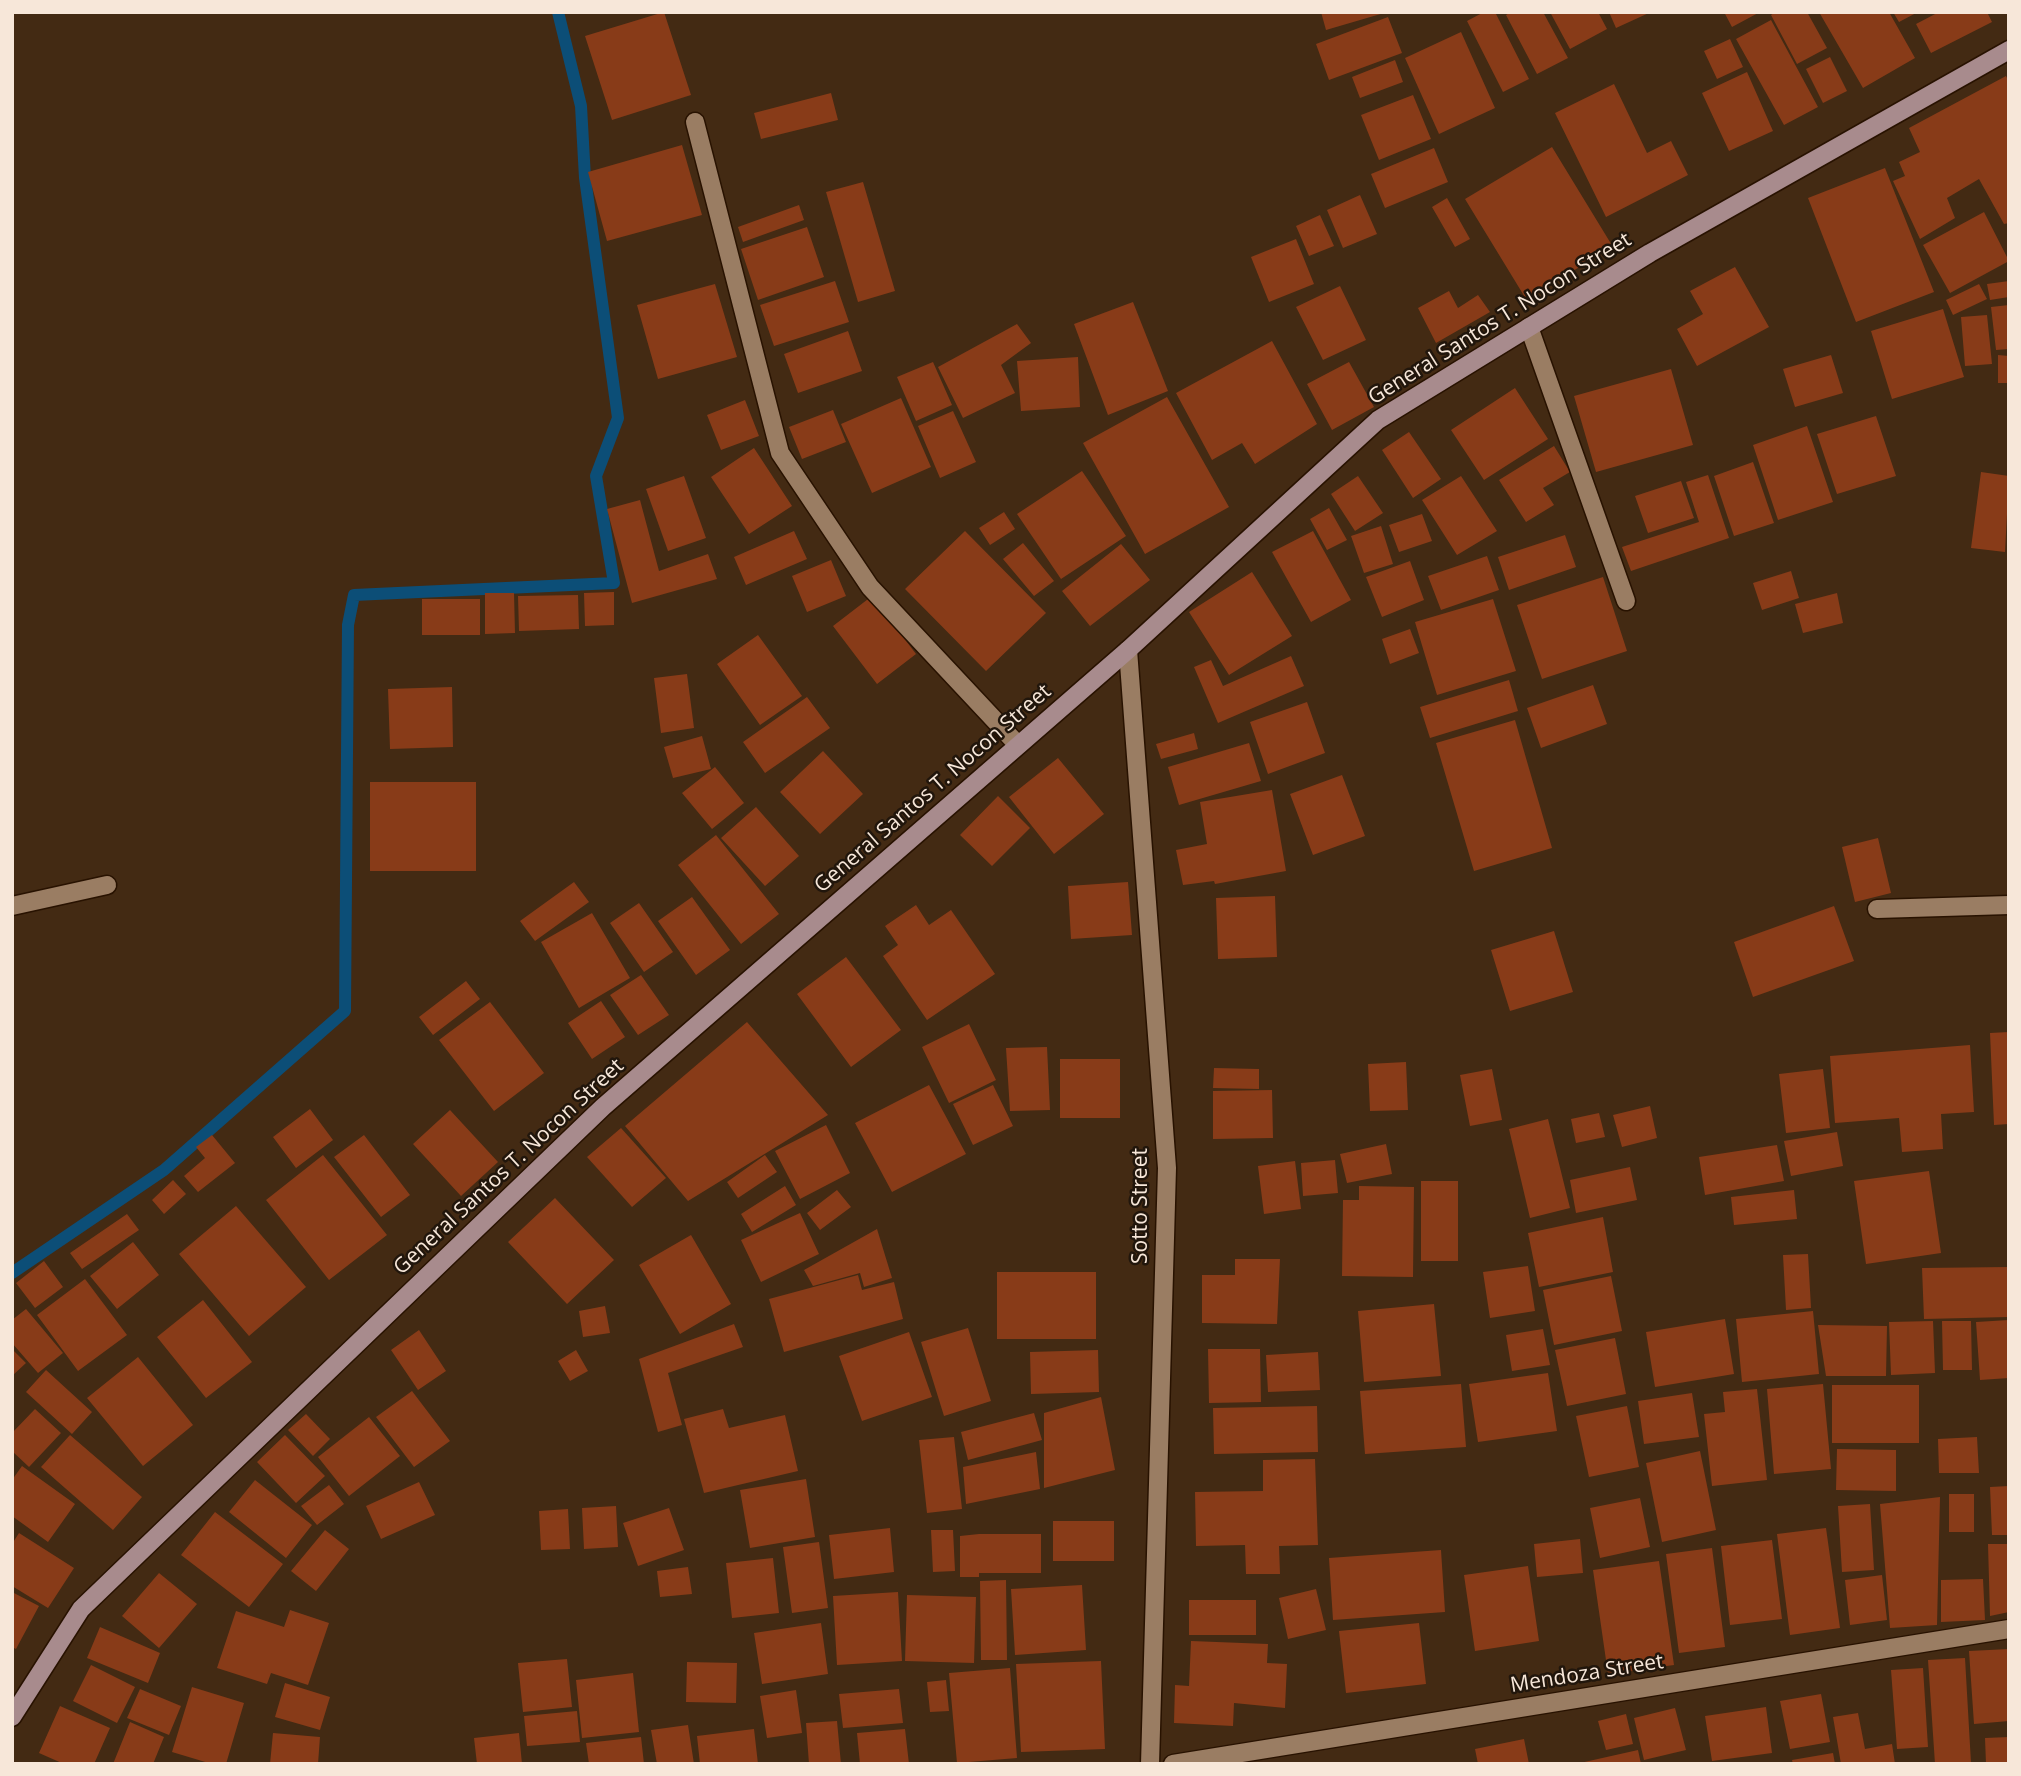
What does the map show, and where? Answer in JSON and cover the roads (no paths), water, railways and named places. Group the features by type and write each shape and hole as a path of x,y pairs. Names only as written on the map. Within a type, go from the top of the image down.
{"main road":[{"name":"General Santos T. Nocon Street","path":"12,1717 81,1609 603,1107 1128,650 1378,420 1650,253 2009,50"}],"street":[{"path":"695,122 780,453 870,587 1018,745"},
{"path":"1529,327 1626,601"},
{"name":"Sotto Street","path":"1128,650 1167,1168 1150,1764"},
{"path":"12,906 107,886"},
{"path":"1877,909 2009,905"},
{"name":"Mendoza Street","path":"1173,1764 2009,1629"}],"waterway":[{"path":"12,1273 164,1170 345,1011 348,625 354,595 614,583 596,476 618,418 585,178 581,106 558,12"}]}
